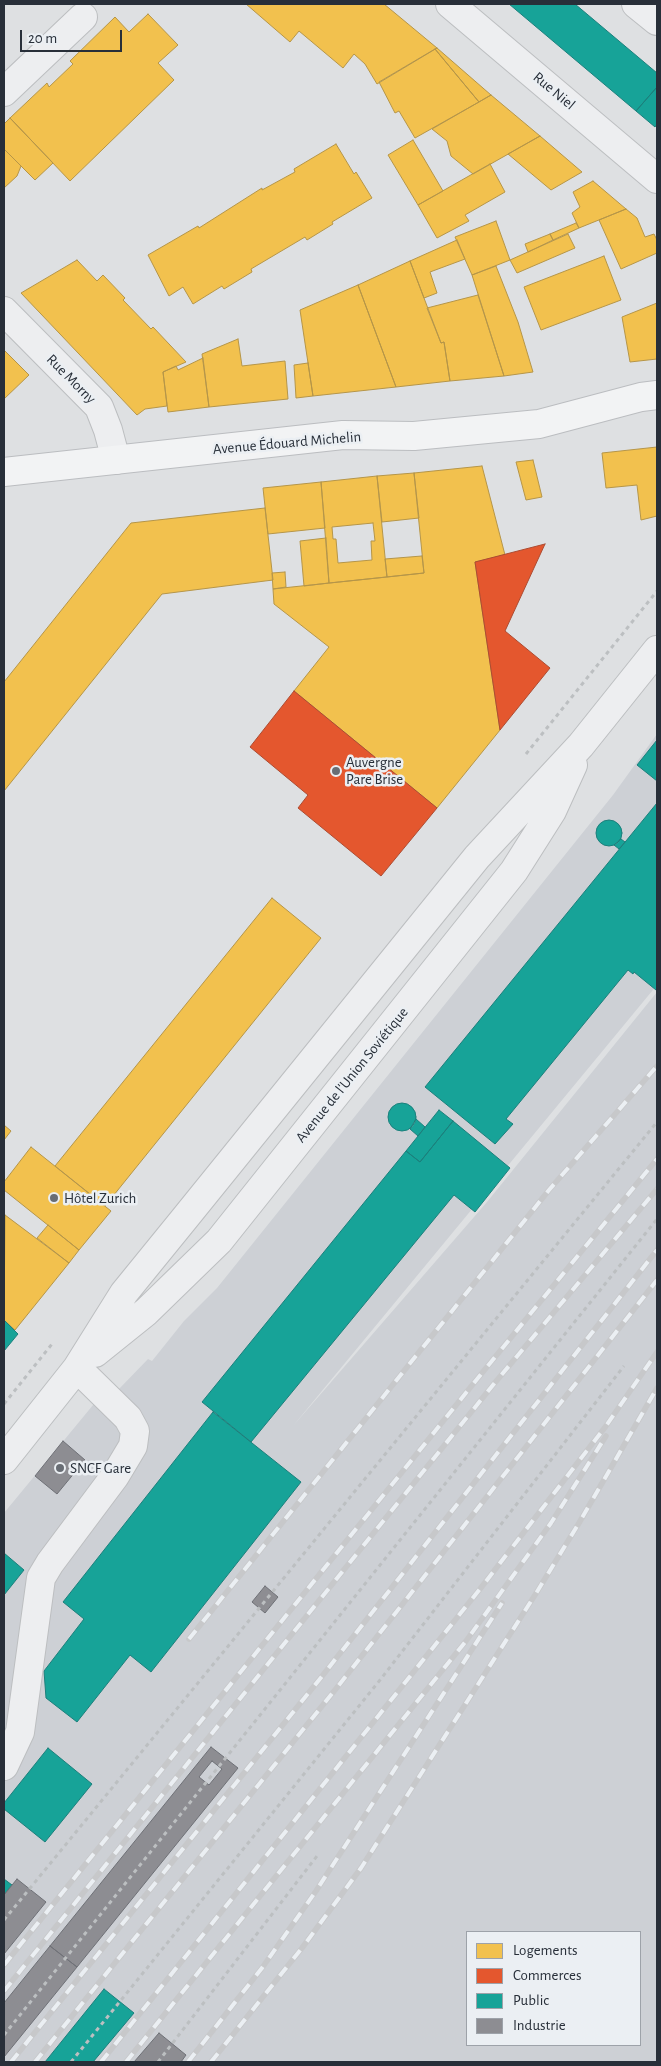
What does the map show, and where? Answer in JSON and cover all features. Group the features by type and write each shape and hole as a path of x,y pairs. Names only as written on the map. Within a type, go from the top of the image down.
{"main road":[{"name":"Avenue Édouard Michelin","path":"4,472 343,435 414,436 539,424 641,397 657,396"}],"street":[{"name":"Rue Niel","path":"450,4 657,179"},
{"path":"636,4 657,21"},
{"path":"4,92 83,17"},
{"name":"Rue Morny","path":"4,311 99,408 108,430 116,460"},
{"name":"Avenue de l'Union Soviétique","path":"4,1460 76,1368 124,1294 477,857 581,746 657,650"},
{"name":"Avenue de l'Union Soviétique","path":"76,1368 146,1312 219,1241 514,872 552,811 581,746"},
{"path":"4,1766 20,1732 41,1578 50,1563 115,1476 133,1446 135,1431 128,1418 76,1368"}],"path":[{"path":"4,1920 657,1122"},
{"path":"4,2035 657,1219"},
{"path":"71,2062 380,1680 624,1366"},
{"path":"158,2062 317,1856"}],"shaded area":[{"path":"657,734 657,985 293,1426 487,1202 657,992 657,2062 4,2062 4,1513 112,1382 119,1389 148,1359 152,1361 184,1321 217,1288 613,795"}],"building: Logements":[{"path":"246,4 384,4 437,48 377,84 365,64 354,54 343,68 299,31 290,42"},
{"path":"148,14 178,45 158,63 174,80 70,181 10,118 47,83 49,87 73,64 70,61 115,17 129,32"},
{"path":"437,48 491,95 479,102 435,49"},
{"path":"435,49 479,102 415,138 399,111 395,113 379,82"},
{"path":"491,95 540,136 473,174 451,156 447,141 432,129"},
{"path":"10,118 53,163 35,180 4,149 4,124"},
{"path":"540,136 582,172 551,190 508,154"},
{"path":"413,140 443,191 418,205 388,155"},
{"path":"336,144 354,174 356,172 372,198 332,222 333,224 307,240 305,237 251,269 252,272 224,289 222,286 193,304 183,287 169,296 148,255 198,226 199,228 262,188 262,190 295,172 294,169"},
{"path":"4,149 21,166 17,176 4,188"},
{"path":"490,164 505,192 465,215 469,221 437,238 418,205"},
{"path":"593,181 626,209 579,228 572,213 580,207 573,192"},
{"path":"626,209 637,218 645,237 654,234 657,240 657,253 621,269 599,220"},
{"path":"496,221 510,260 472,275 455,237"},
{"path":"576,223 579,228 553,240 550,234"},
{"path":"550,234 553,240 528,252 525,244"},
{"path":"568,234 575,248 517,273 510,260"},
{"path":"457,240 465,259 430,272 437,293 424,298 410,261"},
{"path":"604,256 621,300 541,330 524,287"},
{"path":"77,260 97,281 103,275 125,298 123,300 151,329 153,327 186,362 163,372 167,406 145,409 137,415 21,293"},
{"path":"410,261 441,343 444,342 450,381 396,387 358,285"},
{"path":"496,266 518,322 533,372 504,376 472,275"},
{"path":"358,285 396,387 313,396 300,310"},
{"path":"478,295 504,376 450,381 444,342 441,343 427,308"},
{"path":"657,303 657,359 630,362 622,317"},
{"path":"238,339 242,366 285,361 288,399 209,407 202,354"},
{"path":"4,350 29,375 4,399"},
{"path":"203,358 209,407 168,412 163,372 176,366 178,370"},
{"path":"308,363 313,396 296,398 294,365"},
{"path":"657,447 657,516 641,520 637,485 606,488 602,453"},
{"path":"533,460 542,497 526,500 516,462"},
{"path":"482,466 505,555 475,562 500,730 437,808 294,691 329,647 274,604 273,589 424,573 414,473"},
{"path":"414,473 419,518 382,522 377,476"},
{"path":"377,476 387,577 329,583 321,482","holes":["373,523 375,541 371,541 372,560 338,563 336,539 333,539 332,527"]},
{"path":"321,482 325,528 268,534 263,488"},
{"path":"265,508 273,580 162,594 4,791 4,682 131,523"},
{"path":"326,538 329,583 304,586 300,541"},
{"path":"422,556 424,573 387,577 385,559"},
{"path":"285,572 286,587 273,589 272,573"},
{"path":"272,898 321,938 105,1206 55,1166"},
{"path":"4,1125 11,1131 4,1140"},
{"name":"Hôtel Zurich","path":"31,1147 111,1211 79,1250 4,1190 4,1182"},
{"path":"5,1215 69,1263 15,1330 4,1320"},
{"path":"48,1225 79,1250 69,1263 37,1238"}],"building: Commerces":[{"path":"545,544 505,631 550,668 500,730 475,562"},
{"name":"Auvergne Pare Brise","path":"294,691 437,808 381,876 298,808 308,795 250,747"}],"building: Public":[{"path":"509,4 575,4 657,73 657,87 636,111"},
{"path":"657,87 657,124 655,127 636,111"},
{"path":"657,740 657,781 637,765"},
{"path":"657,803 657,988 656,990 634,972 633,974 628,970 506,1119 513,1124 495,1144 425,1087"},
{"path":"609,820 618,824 622,833 618,842 609,846 600,842 596,833 600,824"},
{"path":"621,839 625,842 619,849 614,845"},
{"path":"402,1103 412,1107 416,1117 412,1127 402,1131 392,1127 388,1117 392,1107"},
{"path":"439,1110 453,1121 420,1162 406,1151"},
{"path":"416,1119 425,1127 418,1136 410,1129"},
{"path":"453,1121 510,1168 475,1212 454,1195 251,1442 202,1402 406,1151 420,1162"},
{"path":"4,1320 18,1334 4,1351"},
{"path":"213,1412 301,1482 151,1672 130,1655 77,1722 46,1698 44,1671 84,1619 63,1602"},
{"path":"4,1553 24,1570 4,1595"},
{"path":"48,1748 92,1784 45,1842 4,1809 4,1803"},
{"path":"4,1879 12,1885 4,1895"},
{"path":"104,1989 134,2013 93,2062 45,2062"}],"building: Industrie":[{"name":"SNCF Gare","path":"63,1441 85,1460 57,1494 35,1476"},
{"path":"265,1586 278,1597 265,1613 252,1602"},
{"path":"211,1747 238,1768 77,1967 50,1946"},
{"path":"212,1761 222,1769 209,1785 199,1777"},
{"path":"17,1879 46,1902 4,1954 4,1895"},
{"path":"50,1946 77,1967 4,2057 4,2003"},
{"path":"159,2033 186,2055 181,2062 134,2062"}],"railway":[{"path":"189,1639 549,1190 657,1066"},
{"path":"4,1965 657,1159"},
{"path":"4,1991 493,1385 657,1189"},
{"path":"11,2062 323,1675 657,1250"},
{"path":"35,2062 339,1685 657,1280"},
{"path":"101,2062 480,1589 606,1426 657,1352"},
{"path":"211,2062 302,1948 361,1868 535,1595 657,1388"},
{"path":"126,2062 466,1641 551,1523 606,1436"},
{"path":"188,2062 262,1968 316,1891 502,1603"}],"place":[{"name":"Auvergne Pare Brise","path":"336,771"},
{"name":"Hôtel Zurich","path":"54,1198"},
{"name":"SNCF Gare","path":"60,1468"}]}
